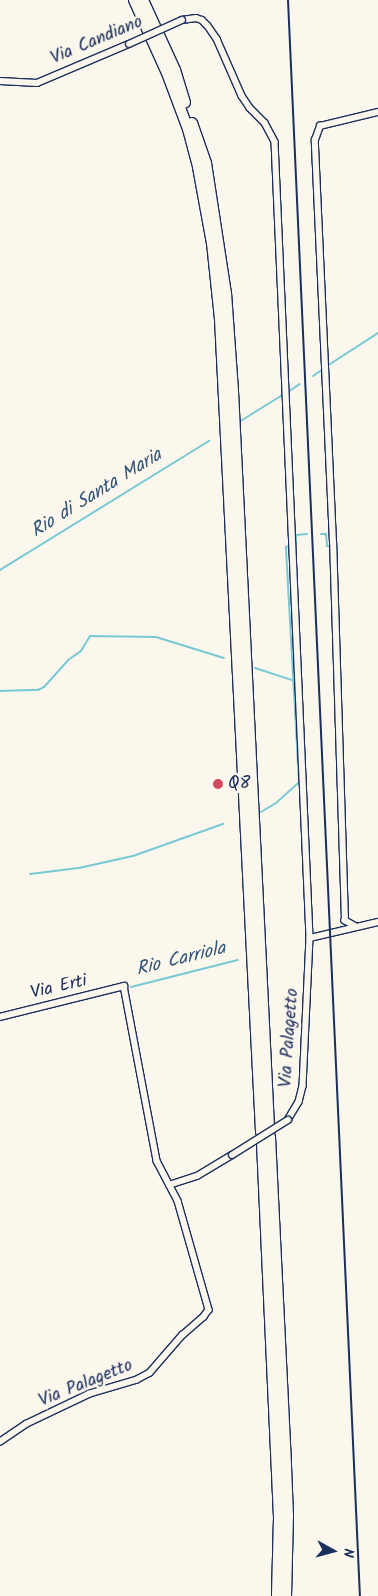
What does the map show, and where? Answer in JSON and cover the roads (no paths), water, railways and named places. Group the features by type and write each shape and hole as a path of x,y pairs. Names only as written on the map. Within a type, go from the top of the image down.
{"highway":[{"path":"134,0 167,73 188,129 198,167 212,243 223,373 287,1476 288,1570 286,1596"},
{"path":"143,0 175,70 206,163 222,261 233,391 266,1135 267,1219 279,1518 277,1596"}],"street":[{"name":"Via Candiano","path":"0,81 37,83 182,20 196,18 202,20 217,39 242,96 250,108 265,122"},
{"path":"356,928 346,921 333,546 315,140 320,126 378,112"},
{"name":"Via Palagetto","path":"169,1185 196,1176 288,1120 302,1093 310,938 275,142 265,122"},
{"path":"310,938 378,922"},
{"name":"Via Palagetto","path":"0,1442 27,1424 90,1394 137,1380 150,1374 183,1335 204,1317 209,1310 178,1201 157,1160 124,986"},
{"name":"Via Erti","path":"0,1017 124,986"}],"waterway":[{"name":"Rio di Santa Maria","path":"327,366 378,333"},
{"name":"Rio di Santa Maria","path":"313,376 323,369"},
{"name":"Rio di Santa Maria","path":"288,392 300,384"},
{"name":"Rio di Santa Maria","path":"239,422 284,394"},
{"name":"Rio di Santa Maria","path":"0,570 209,441"},
{"path":"261,812 276,803 299,782 286,547 296,544 296,535 307,534"},
{"path":"321,534 326,534 327,546 337,547"},
{"path":"0,691 38,690 44,687 68,660 81,651 90,636 156,637 224,658"},
{"path":"255,668 293,680"},
{"path":"30,874 79,868 133,856 223,824"},
{"name":"Rio Carriola","path":"131,987 238,960"},
{"name":"Rio Carriola","path":"0,1020 117,991"}],"railway":[{"path":"288,0 360,1596"}],"place":[{"name":"Q8","path":"218,784"}]}
